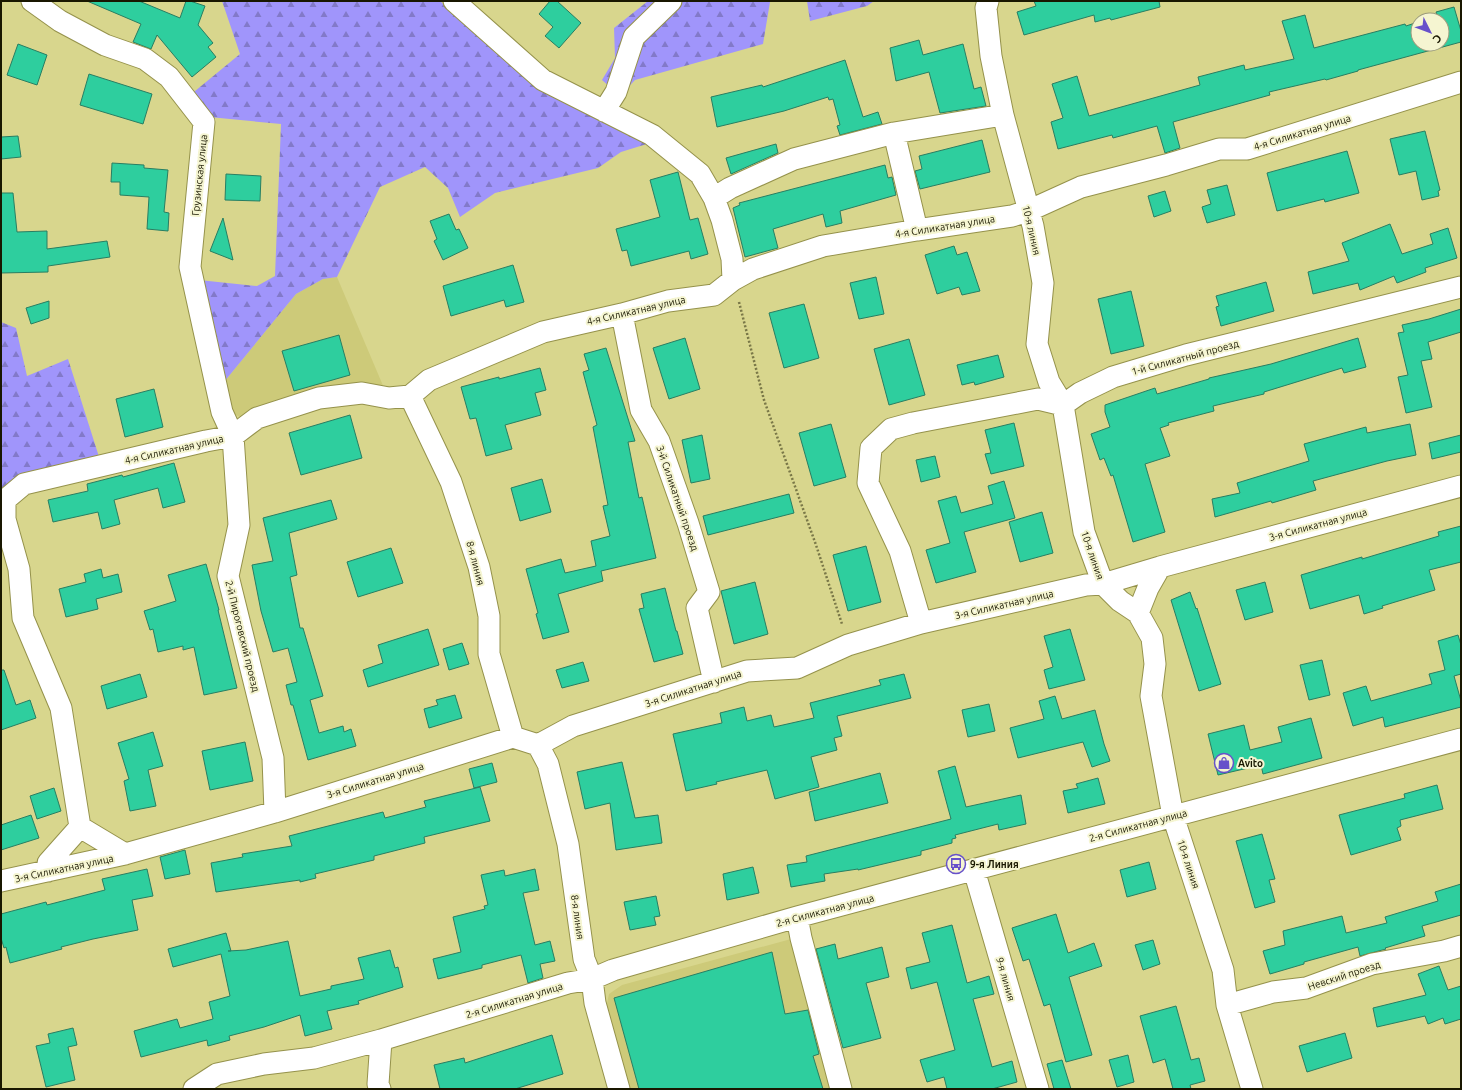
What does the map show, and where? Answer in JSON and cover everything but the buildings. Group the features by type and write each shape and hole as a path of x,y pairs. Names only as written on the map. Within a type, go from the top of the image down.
{"street":[{"name":"Грузинская улица","path":"32,1 60,21 105,46 145,59 169,77 204,122 190,267 222,412 233,436"},
{"path":"454,1 544,80 652,135 700,174 714,198 722,220 732,259 733,280"},
{"path":"604,111 616,92 634,37 671,1"},
{"name":"10-я линия","path":"988,1 986,8 991,56 1003,115 1033,226 1043,282 1037,344 1049,382 1063,405 1084,532 1103,584 1120,601 1138,613 1152,638 1155,664 1151,696 1173,816 1223,970 1227,1005 1252,1089"},
{"name":"4-я Силикатная улица","path":"3,500 24,484 233,436 257,418 319,398 362,393 389,398 410,396 429,380 543,332 622,314 668,301 714,295 733,280 753,269 823,246 1012,216 1028,211 1081,187 1166,165 1219,149 1247,149 1461,82"},
{"path":"714,198 730,188 794,159 894,133 1003,115"},
{"path":"894,133 917,230"},
{"name":"1-й Силикатный проезд","path":"1063,405 1080,393 1113,376 1186,355 1461,287"},
{"name":"3-й Силикатный проезд","path":"622,314 641,410 659,442 688,523 709,592 697,608 714,682"},
{"name":"8-я линия","path":"410,396 451,482 479,567 489,616 489,654 513,737"},
{"path":"921,623 900,551 868,483 871,448 891,429 913,423 1038,398 1063,405"},
{"name":"2-й Пироговский проезд","path":"233,436 234,470 239,525 228,576 273,758 275,812"},
{"name":"3-я Силикатная улица","path":"538,745 573,726 747,671 797,668 848,644 921,623 1086,585 1103,584 1160,567 1461,486"},
{"path":"3,500 5,519 20,569 23,618 61,708 80,826 125,854"},
{"path":"1138,613 1148,588 1160,567"},
{"path":"513,737 538,745"},
{"name":"3-я Силикатная улица","path":"1,881 125,854 275,812 513,737"},
{"name":"2-я Силикатная улица","path":"194,1089 217,1074 264,1064 314,1058 381,1040 568,983 592,979 614,970 797,917 1461,739"},
{"name":"8-я линия","path":"538,745 548,764 568,844 584,959 592,979 595,1003 619,1089"},
{"path":"48,871 48,862 80,826"},
{"name":"9-я линия","path":"974,870 1038,1089"},
{"path":"797,917 801,938 841,1089"},
{"name":"Невский проезд","path":"1227,1005 1273,992 1306,988 1372,964 1444,951 1461,946"},
{"path":"380,1089 378,1084 381,1040"}],"path":[{"path":"733,280 764,400 816,545 848,644"}],"shaded area":[{"path":"337,277 384,388 255,411 240,417 232,413 224,382 296,294 323,279"},
{"path":"791,939 833,1089 628,1089 606,1008 609,994 622,985"}],"green space":[{"path":"222,1 440,1 510,64 650,143 621,152 598,168 495,193 460,217 448,188 425,167 380,187 337,277 323,279 296,294 224,382 199,280 257,286 275,276 281,124 209,117 189,96 240,54"},
{"path":"648,1 781,1 770,2 763,44 635,80 620,96 602,80 615,58 614,28"},
{"path":"807,1 874,1 867,6 810,21"},
{"path":"1,322 16,328 27,376 68,359 100,460 1,497"}],"place":[{"name":"Avito","path":"1224,763"},
{"name":"9-я Линия","path":"956,864"}]}
